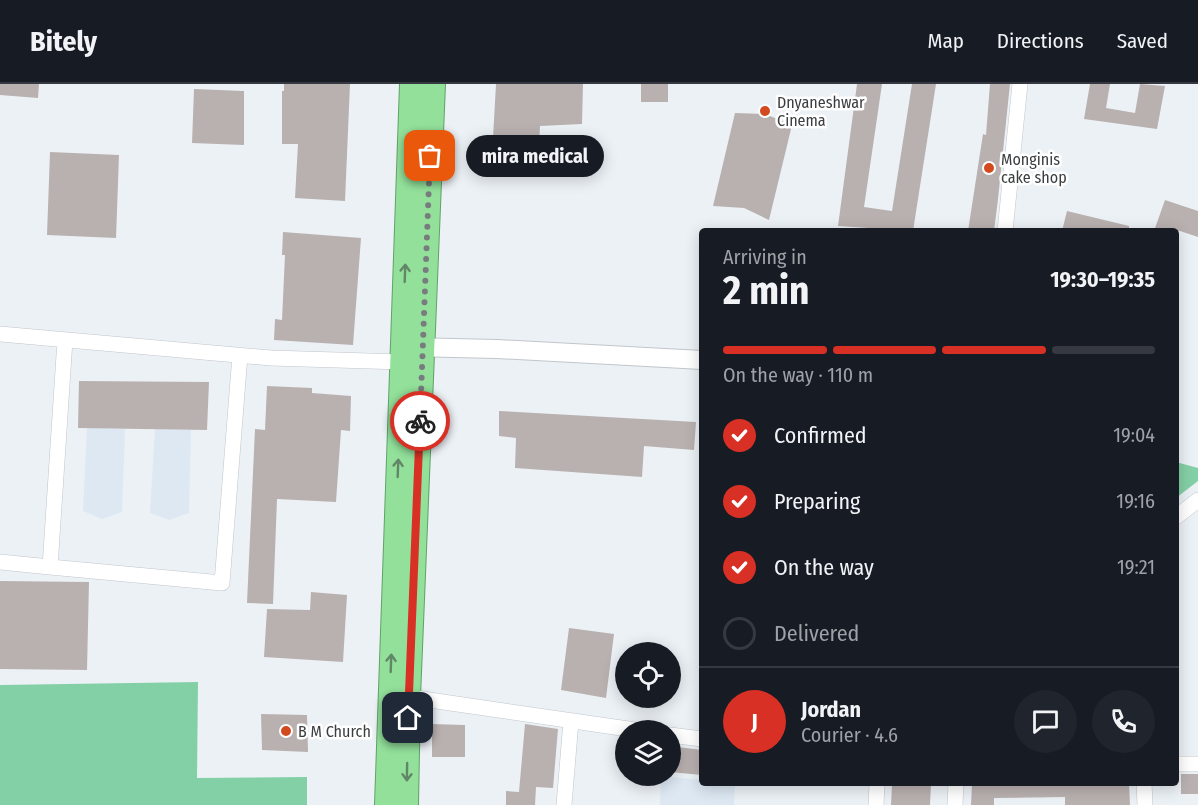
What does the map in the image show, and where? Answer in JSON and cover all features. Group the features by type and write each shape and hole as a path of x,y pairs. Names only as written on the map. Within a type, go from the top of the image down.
{"highway":[{"path":"387,805 399,696 406,516 412,84"},
{"path":"409,352 433,84"},
{"path":"399,696 406,805"}],"street":[{"path":"1005,228 1020,84"},
{"path":"0,334 271,358 497,349 699,360"},
{"path":"50,567 65,340"},
{"path":"0,562 222,583 240,355"},
{"path":"1179,515 1198,500"},
{"path":"399,696 615,727"},
{"path":"564,805 571,721"},
{"path":"681,736 699,739"},
{"path":"1179,764 1198,764"},
{"path":"876,805 877,786"},
{"path":"955,805 956,786"},
{"path":"1144,786 1145,805"}],"shaded area":[{"path":"87,428 125,429 122,512 102,519 83,511"},
{"path":"155,429 191,430 189,513 169,520 150,513"},
{"path":"681,778 699,780 699,786 735,786 734,805 660,805 661,786 681,786"}],"green space":[{"path":"1179,463 1198,468 1198,481 1179,496"},
{"path":"198,682 197,778 307,777 307,805 0,805 0,685"}],"building":[{"path":"0,84 39,84 38,98 0,95"},
{"path":"284,84 350,84 345,201 295,198 298,144 282,144"},
{"path":"496,84 583,84 582,124 540,126 538,163 481,160 482,137 493,138"},
{"path":"641,84 668,84 668,102 641,102"},
{"path":"857,84 882,84 864,207 892,211 912,84 936,84 913,228 838,226"},
{"path":"990,84 1010,84 994,228 968,228 983,134 986,135"},
{"path":"1090,84 1110,84 1106,108 1135,113 1140,84 1165,86 1157,129 1084,119"},
{"path":"194,89 244,91 244,145 192,143"},
{"path":"735,113 765,114 792,125 769,220 744,208 713,206"},
{"path":"50,152 119,155 116,238 47,235"},
{"path":"1165,200 1198,211 1198,237 1179,231 1179,228 1155,228"},
{"path":"1067,211 1129,226 1129,228 1063,228"},
{"path":"283,232 361,238 353,345 274,340 275,319 282,320 285,255 282,255"},
{"path":"79,381 209,382 207,430 78,428"},
{"path":"267,386 312,388 312,393 351,396 350,431 341,430 336,502 277,499 273,604 247,603 255,429 265,430"},
{"path":"499,411 696,422 694,450 644,446 642,477 515,468 516,438 499,436"},
{"path":"0,581 89,582 87,670 0,669"},
{"path":"311,592 347,595 343,662 264,657 267,609 310,610"},
{"path":"569,628 614,634 606,698 561,690"},
{"path":"261,714 307,715 308,752 262,750"},
{"path":"432,724 465,725 465,757 432,757"},
{"path":"525,724 558,729 553,788 536,787 535,805 506,805 506,791 519,792"},
{"path":"681,747 699,750 699,775 681,773"},
{"path":"1181,774 1198,774 1198,794 1181,794"},
{"path":"892,786 931,786 930,805 891,805"},
{"path":"972,786 1129,786 1130,805 1065,805 1065,797 994,798 994,805 971,805"}],"way so far":[{"path":"420,421 430,156"}],"place":[{"name":"Dnyaneshwar Cinema","path":"765,111"},
{"name":"mira medical","path":"430,156"},
{"name":"Monginis cake shop","path":"989,168"},
{"name":"B M Church","path":"286,731"}],"route":[{"path":"408,718 420,421"}]}
